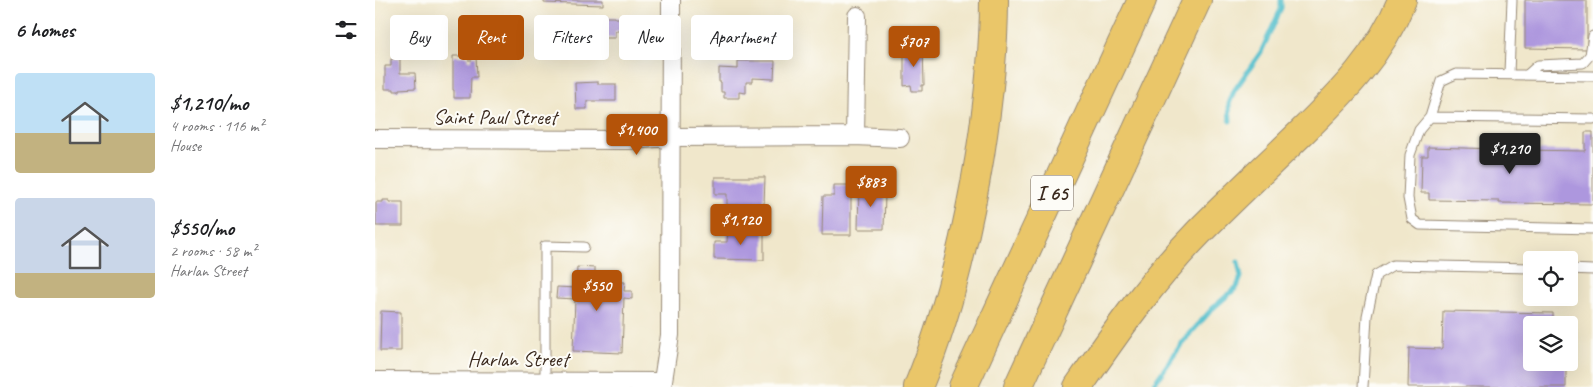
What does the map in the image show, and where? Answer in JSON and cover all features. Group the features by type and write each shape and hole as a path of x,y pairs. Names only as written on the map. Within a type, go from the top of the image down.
{"highway":[{"path":"919,387 955,276 971,208 988,102 994,0"},
{"name":"I 65","path":"963,387 1142,0"},
{"name":"I 65","path":"1018,387 1197,0"},
{"path":"1078,387 1136,304 1163,270 1200,231 1347,87 1376,49 1402,0"}],"street":[{"path":"662,384 670,335 671,0"},
{"path":"855,136 857,16"},
{"name":"Saint Paul Street","path":"375,139 628,140 671,137 855,136 900,138"},
{"name":"Harlan Street","path":"375,381 662,384"}],"lane":[{"path":"1509,74 1512,0"},
{"path":"1528,74 1538,65 1583,63 1590,55 1593,36"},
{"path":"1593,76 1456,74 1441,82 1430,117 1419,130 1410,155 1408,198 1412,220 1420,225 1593,229"},
{"path":"1430,117 1593,119"},
{"path":"545,382 545,246 585,247"},
{"path":"1363,387 1367,316 1376,274 1393,265 1523,268"},
{"path":"1578,269 1593,270"}],"building":[{"path":"544,0 603,0 603,5 544,3"},
{"path":"1525,0 1587,0 1587,49 1525,48"},
{"path":"609,17 619,18 619,31 615,31 615,38 609,38"},
{"path":"923,44 924,85 922,85 922,91 912,91 911,85 904,86 904,51 914,51 914,45"},
{"path":"453,56 458,56 458,60 476,60 477,77 471,77 470,98 454,98"},
{"path":"391,60 400,60 400,73 415,73 416,88 399,89 399,91 385,89 385,66 391,66"},
{"path":"738,61 775,61 774,79 752,78 752,82 746,82 746,93 739,92 739,98 724,98 724,92 721,92 721,82 719,82 719,68 738,69"},
{"path":"598,82 598,84 616,84 616,101 587,101 587,109 576,109 575,83"},
{"path":"1585,132 1593,132 1593,204 1429,200 1429,193 1421,193 1422,156 1428,156 1428,147 1499,149 1499,147 1524,148 1524,150 1585,151"},
{"path":"715,177 765,177 764,205 727,205 727,194 715,194"},
{"path":"834,185 851,185 851,235 822,235 823,196 834,196"},
{"path":"859,185 877,185 877,194 885,194 884,229 858,229"},
{"path":"383,200 403,202 403,226 376,226 376,202 383,202"},
{"path":"728,231 764,232 764,260 714,259 714,242 727,242"},
{"path":"577,267 595,268 595,281 625,282 624,291 632,291 632,299 624,298 622,353 573,351 575,299 556,298 557,287 576,288"},
{"path":"381,311 401,312 401,351 380,351"},
{"path":"1443,311 1553,313 1553,316 1523,316 1523,371 1566,371 1566,387 1408,387 1409,348 1442,349"}],"waterway":[{"path":"1230,121 1229,104 1234,91 1261,52 1281,9 1281,0"},
{"path":"1152,387 1183,342 1212,309 1237,287 1241,277 1238,262"}]}
